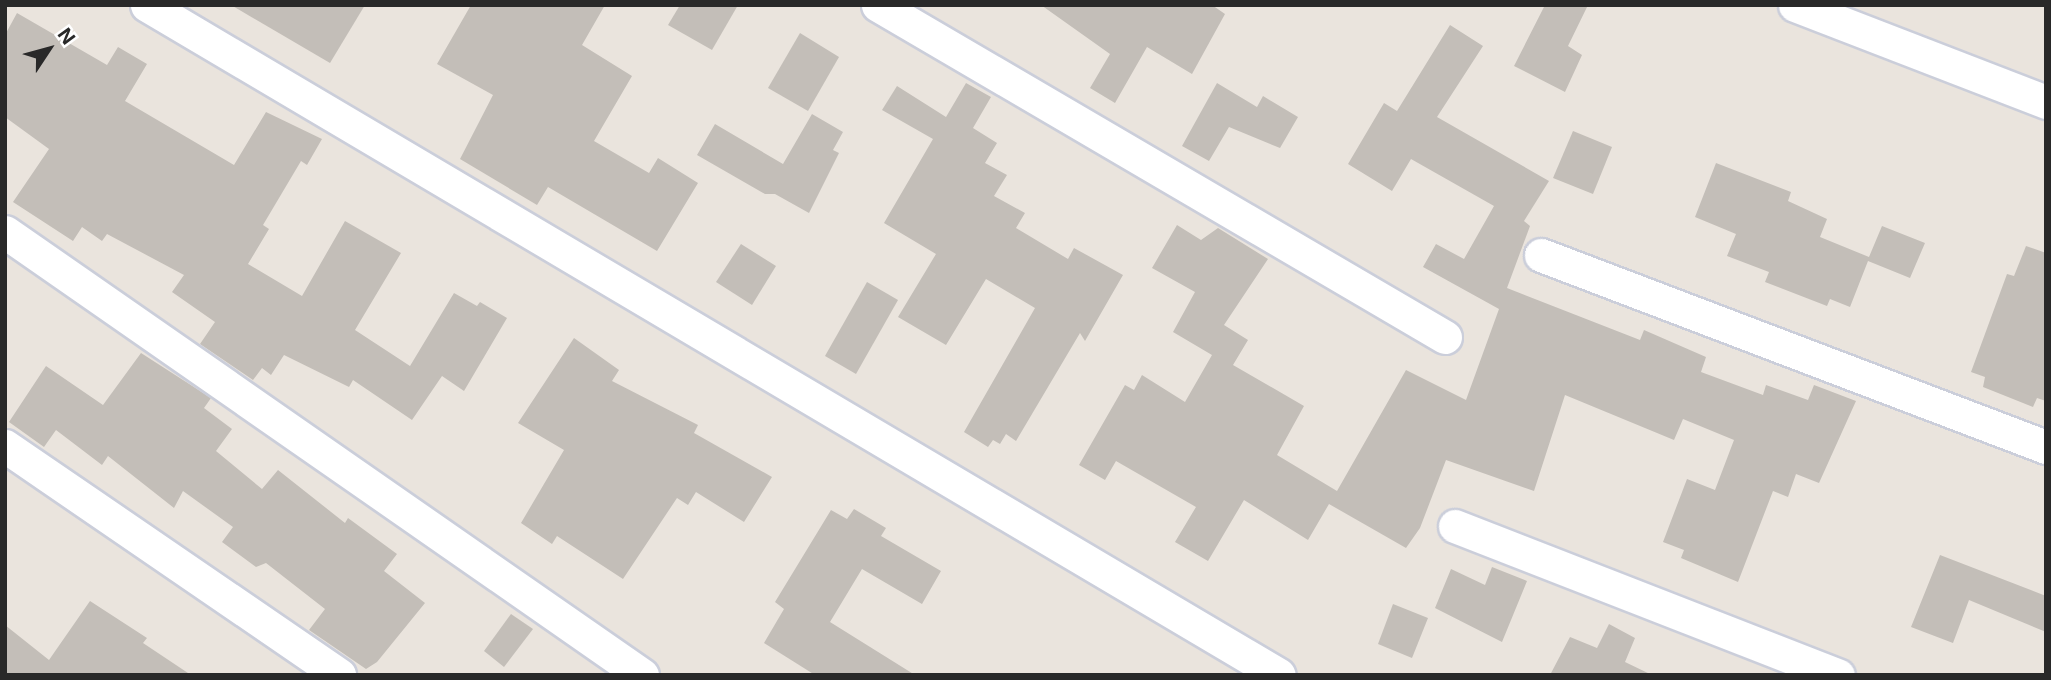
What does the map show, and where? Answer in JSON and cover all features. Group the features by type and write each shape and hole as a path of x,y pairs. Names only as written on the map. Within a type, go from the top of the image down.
{"street":[{"path":"147,5 1279,675"},
{"path":"878,5 1445,337"},
{"path":"1794,5 2046,102"},
{"path":"5,232 642,675"},
{"path":"1541,255 2046,447"},
{"path":"5,446 339,675"},
{"path":"1455,526 1838,675"}],"building":[{"path":"231,5 365,5 330,63"},
{"path":"471,5 605,5 582,45 632,76 594,141 649,173 658,158 698,183 657,251 548,187 537,205 460,159 493,95 437,64"},
{"path":"680,5 738,5 712,50 668,25"},
{"path":"1041,5 1212,5 1225,14 1192,74 1147,47 1115,103 1090,88 1110,54"},
{"path":"1545,5 1588,5 1568,46 1582,55 1565,92 1514,66"},
{"path":"17,13 107,65 118,47 147,64 125,101 234,165 266,112 322,139 307,165 301,161 263,225 269,229 248,264 302,296 345,221 401,253 355,330 410,366 454,293 477,306 480,302 507,318 464,391 442,376 412,420 353,380 349,387 284,355 271,375 262,368 253,380 200,344 215,322 172,292 184,275 107,234 102,241 82,227 73,241 13,202 49,149 5,117 5,35"},
{"path":"1450,25 1483,46 1437,117 1549,181 1524,221 1530,226 1507,288 1640,340 1644,330 1706,357 1701,372 1763,395 1766,385 1808,400 1814,385 1856,401 1819,483 1796,474 1788,497 1773,491 1738,582 1681,558 1684,550 1663,542 1687,479 1715,490 1734,440 1683,419 1674,440 1565,395 1534,491 1446,460 1420,528 1406,548 1329,504 1308,540 1244,500 1208,561 1175,542 1196,507 1116,461 1105,480 1079,465 1125,385 1134,390 1142,375 1185,402 1212,355 1173,332 1195,292 1152,268 1177,225 1201,240 1218,228 1268,259 1224,325 1248,340 1233,365 1304,406 1277,455 1337,491 1406,370 1466,400 1499,309 1423,267 1436,244 1464,259 1494,206 1411,159 1392,191 1348,164 1384,103 1397,111"},
{"path":"800,33 839,57 808,111 768,88"},
{"path":"966,83 991,97 973,128 997,143 985,163 1007,175 994,196 1025,213 1016,228 1068,259 1074,248 1123,275 1085,341 1080,333 1016,441 1006,434 1000,444 993,440 988,447 964,432 1035,308 986,279 946,345 898,317 936,254 884,223 933,139 882,110 897,86 946,117"},
{"path":"1217,83 1257,107 1263,96 1298,117 1280,148 1229,127 1209,161 1182,146"},
{"path":"812,114 843,132 833,150 839,153 809,213 775,194 765,194 697,155 715,124 783,164"},
{"path":"1573,131 1612,147 1593,194 1553,178"},
{"path":"1716,163 1791,192 1788,201 1827,219 1820,237 1869,257 1882,226 1925,243 1910,278 1868,261 1850,307 1830,299 1827,306 1765,282 1769,272 1727,256 1736,234 1695,217"},
{"path":"741,244 776,266 752,305 716,282"},
{"path":"2026,246 2046,253 2046,401 2037,398 2033,407 1983,387 1985,377 1971,372 2007,274 2014,276"},
{"path":"867,282 898,300 856,374 825,356"},
{"path":"574,338 619,370 612,381 698,425 694,433 772,477 744,522 696,492 688,505 677,498 623,579 557,536 552,544 521,523 564,450 518,423"},
{"path":"141,353 211,398 204,408 232,429 216,451 262,489 278,470 345,523 348,518 397,554 384,571 425,603 377,662 366,669 309,630 325,609 266,563 256,567 222,542 233,527 183,491 174,508 108,456 102,465 56,430 44,447 9,422 46,366 103,405"},
{"path":"854,509 886,528 881,536 941,571 922,604 862,569 830,622 915,675 815,675 764,643 784,609 775,602 831,510 847,519"},
{"path":"1940,555 2046,596 2046,632 1969,600 1953,643 1911,627"},
{"path":"1492,567 1527,581 1502,642 1435,608 1451,569 1485,585"},
{"path":"90,601 147,638 143,643 191,675 5,675 5,625 49,660"},
{"path":"1393,604 1428,618 1412,658 1378,644"},
{"path":"511,614 533,629 504,667 484,651"},
{"path":"1609,624 1635,638 1625,662 1652,675 1550,675 1570,637 1597,648"}]}
